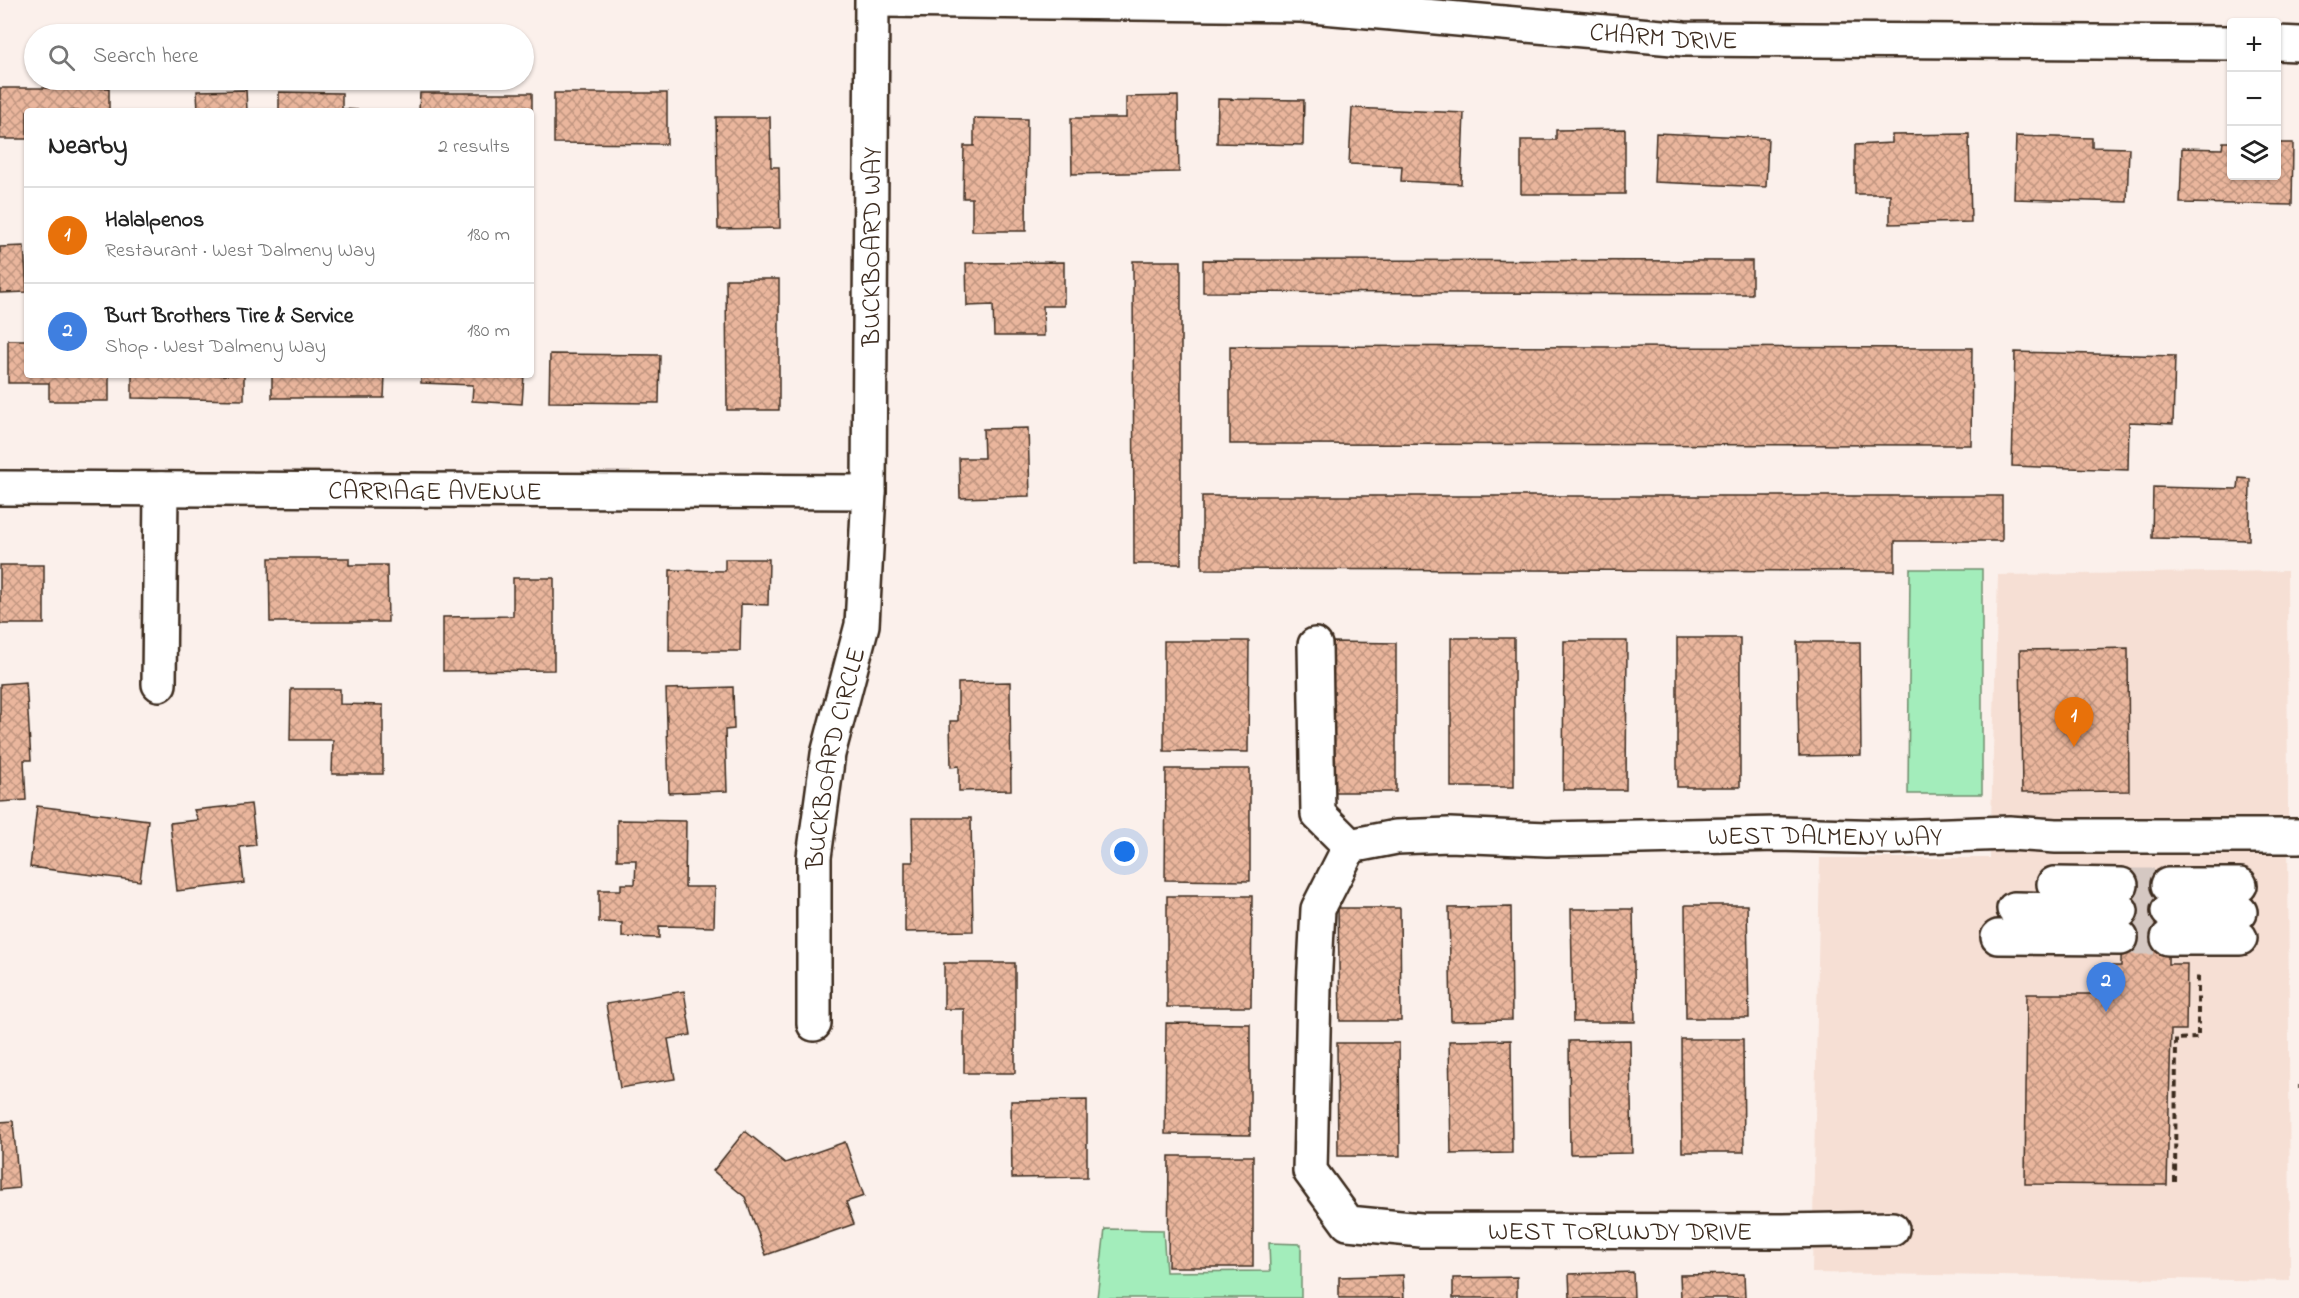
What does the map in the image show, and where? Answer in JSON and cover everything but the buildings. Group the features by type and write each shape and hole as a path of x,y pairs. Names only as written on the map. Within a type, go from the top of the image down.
{"street":[{"name":"BUCKBOARD WAY","path":"869,492 872,0"},
{"name":"CHARM DRIVE","path":"881,0 1301,5 1684,39 2227,43"},
{"path":"2281,44 2299,44"},
{"name":"CARRIAGE AVENUE","path":"0,488 869,492"},
{"path":"159,684 161,489"},
{"name":"BUCKBOARD CIRCLE","path":"814,1024 814,857 828,754 862,625 869,492"},
{"path":"1315,645 1318,814 1350,846"},
{"name":"WEST DALMENY WAY","path":"1350,846 1396,837 1449,835 1547,839 1779,834 1891,837 2009,833 2056,836 2299,836"},
{"name":"WEST TORLUNDY DRIVE","path":"1350,846 1318,909 1310,1171 1348,1223 1421,1230 1892,1229"},
{"path":"2054,884 2121,911"},
{"path":"2014,909 2121,911"},
{"path":"1998,938 2121,911"},
{"path":"2170,918 2240,912 2170,918"}],"path":[{"path":"2170,918 2176,957 2198,958 2198,1038 2176,1039 2175,1182"}],"shaded area":[{"path":"2287,571 2290,1281 1812,1273 1820,858 1990,858 1998,575"}],"green space":[{"path":"1910,569 1982,569 1982,794 1908,794"},
{"path":"1105,1229 1163,1230 1166,1272 1270,1271 1269,1243 1301,1244 1301,1298 1097,1298"}],"tunnel":[{"path":"2121,885 2168,885"},
{"path":"2121,911 2168,911"},
{"path":"2121,938 2168,938"}],"place":[{"name":"Halalpenos","path":"2074,747"},
{"name":"Burt Brothers Tire & Service","path":"2106,1012"}]}
